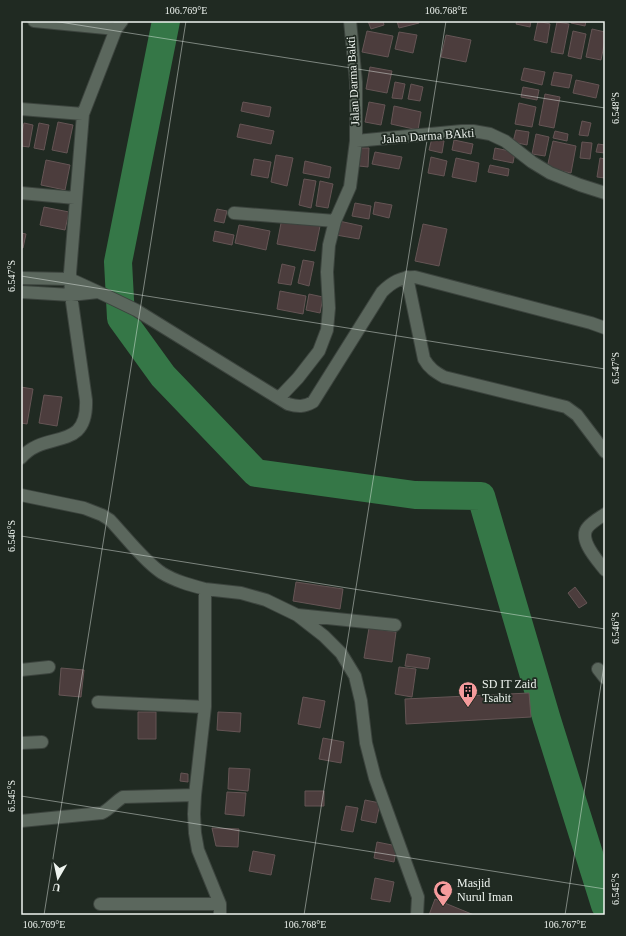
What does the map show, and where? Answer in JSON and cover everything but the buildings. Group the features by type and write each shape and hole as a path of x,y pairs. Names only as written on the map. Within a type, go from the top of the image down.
{"street":[{"path":"21,456 40,444 67,437 76,432 82,426 85,419 86,400 70,279 75,198 83,114 119,25 34,21"},
{"name":"Jalan Darma Bakti","path":"279,398 298,378 319,351 327,330 329,308 327,272 329,245 335,221 350,188 356,141 356,82 350,21"},
{"path":"21,109 83,114"},
{"name":"Jalan Darma BAkti","path":"356,141 462,131 490,134 505,141 532,162 550,173 605,193"},
{"path":"21,193 75,198"},
{"path":"234,213 335,221"},
{"path":"21,278 70,279 103,294 136,310 288,404 297,407 306,406 313,402 382,292 390,284 407,277 415,277 605,328"},
{"path":"407,277 424,359 429,367 444,377 566,406 577,415 605,452"},
{"path":"21,292 71,295 103,294"},
{"path":"21,496 84,508 102,515 110,520 151,564 161,572 185,584 205,589 241,593 266,600 296,615 324,636 341,653 355,676 361,700 366,743 375,778 418,896 417,915"},
{"path":"605,514 584,532 586,544 605,570"},
{"path":"100,904 220,910 198,850 194,827 195,795 205,707 205,589"},
{"path":"296,615 394,625"},
{"path":"21,670 49,667"},
{"path":"98,702 205,707"},
{"path":"21,743 42,742"},
{"path":"21,821 102,813 108,810 116,801 123,797 195,795"}],"waterway":[{"path":"166,21 118,262 121,318 163,376 256,473 415,495 481,496 547,720 605,905"}],"place":[{"name":"SD IT Zaid Tsabit","path":"468,708"},
{"name":"Masjid Nurul Iman","path":"443,907"}]}
